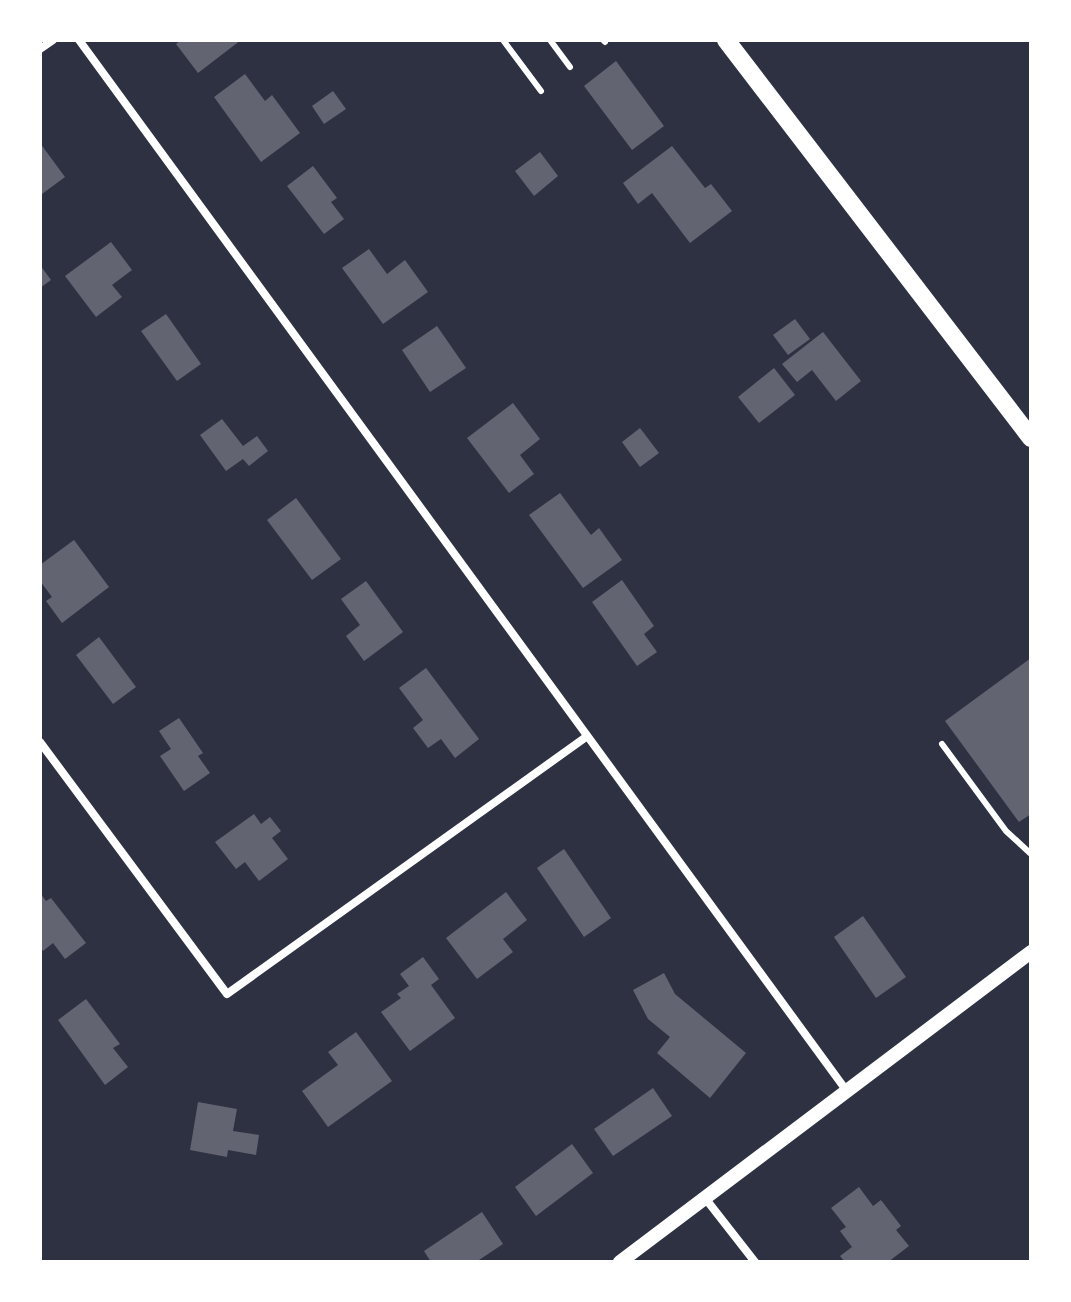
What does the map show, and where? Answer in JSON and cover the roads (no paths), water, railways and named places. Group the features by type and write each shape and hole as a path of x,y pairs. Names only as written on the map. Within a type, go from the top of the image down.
{"main road":[{"path":"726,40 1031,438"}],"street":[{"path":"40,49 53,40"},
{"path":"79,40 846,1090"},
{"path":"40,742 227,994 586,737"},
{"path":"620,1262 1031,952"},
{"path":"705,1198 755,1262"}],"lane":[{"path":"503,40 541,91"},
{"path":"550,40 570,67"},
{"path":"942,744 1006,831 1031,854"}]}
